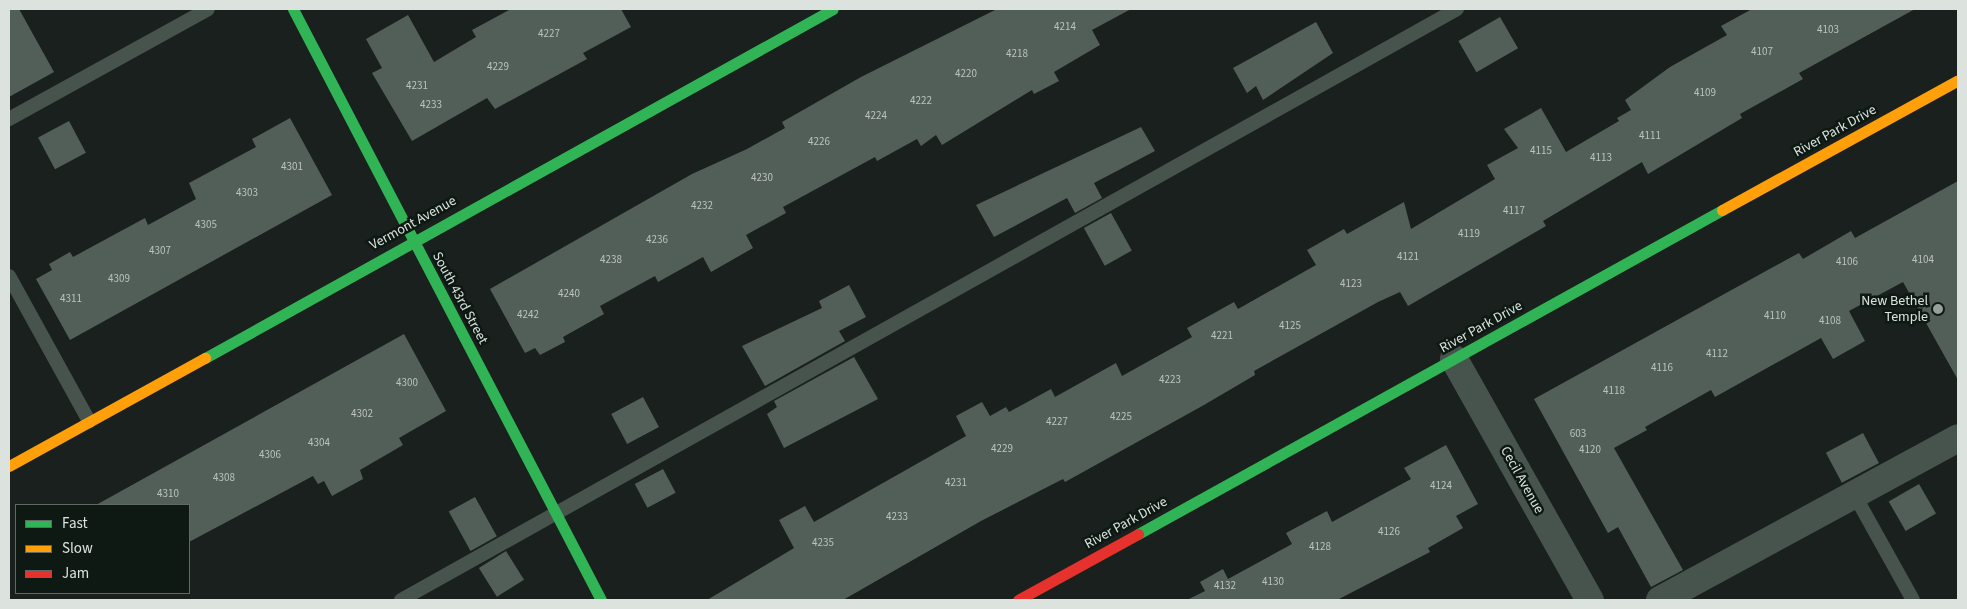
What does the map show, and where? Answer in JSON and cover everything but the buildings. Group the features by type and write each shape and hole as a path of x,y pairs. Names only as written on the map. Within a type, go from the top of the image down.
{"street":[{"name":"South 43rd Street","path":"293,9 601,600"},
{"name":"Vermont Avenue","path":"9,466 833,9"},
{"name":"River Park Drive","path":"1018,600 1958,80"},
{"name":"Cecil Avenue","path":"1454,359 1590,600"},
{"path":"1660,600 1958,438"}],"lane":[{"path":"9,119 208,9"},
{"path":"401,600 556,516 1458,9"},
{"path":"9,276 89,421"},
{"path":"1854,494 1912,600"}],"traffic: fast":[{"path":"293,9 601,600"},
{"path":"205,358 833,9"},
{"path":"1138,534 1722,210"}],"traffic: slow":[{"path":"1722,210 1958,80"},
{"path":"9,466 205,358"}],"traffic: jam":[{"path":"1018,600 1138,534"}],"place":[{"name":"New Bethel Temple","path":"1938,309"}]}
